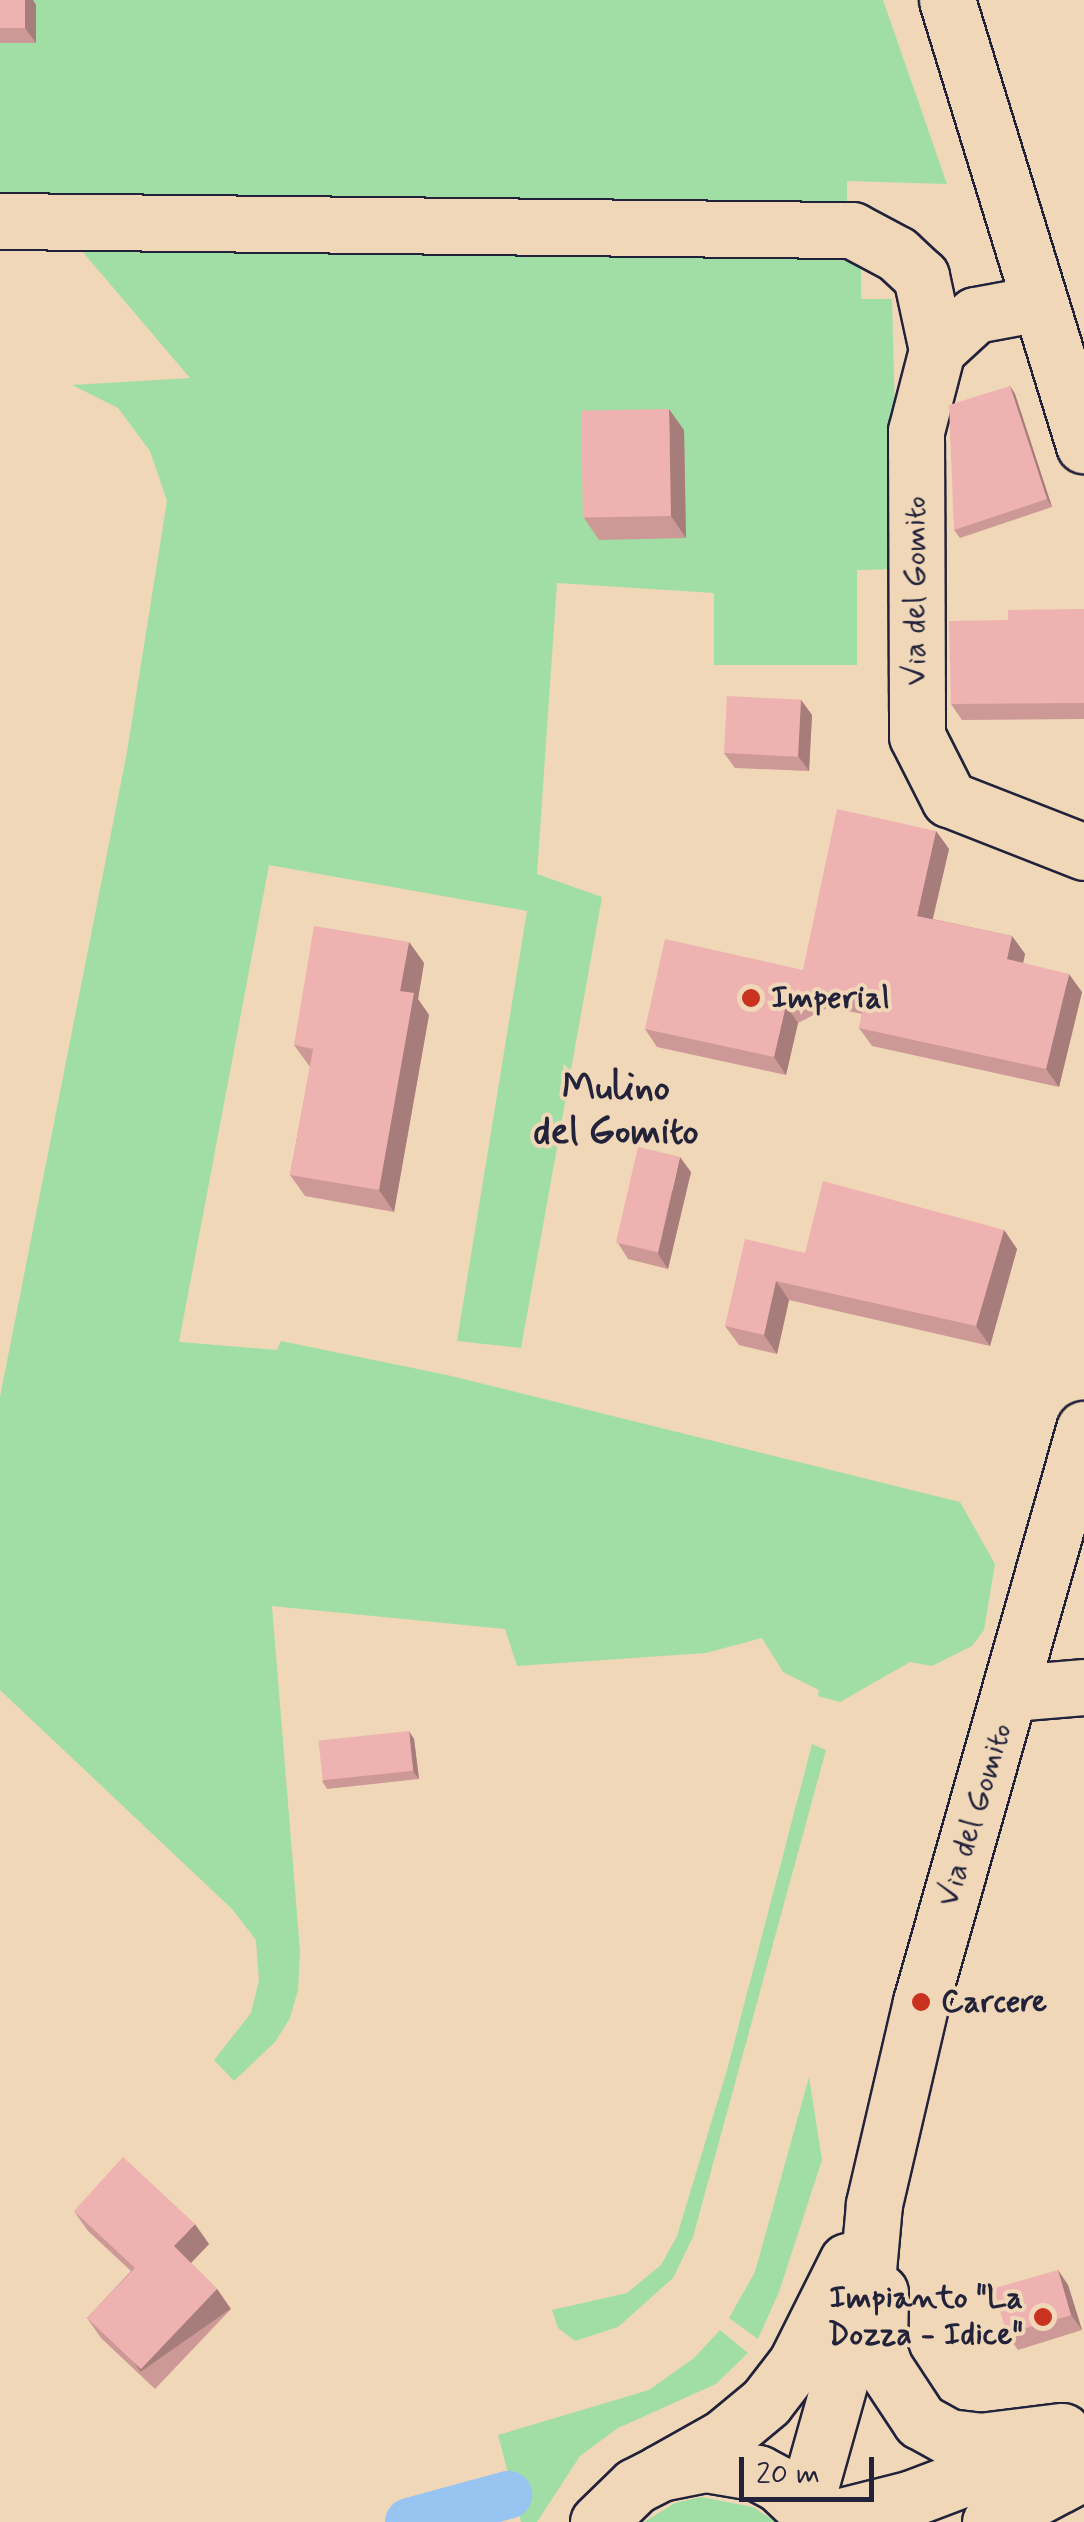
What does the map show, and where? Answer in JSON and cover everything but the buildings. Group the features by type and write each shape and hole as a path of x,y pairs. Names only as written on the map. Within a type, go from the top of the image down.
{"street":[{"path":"947,0 1084,446"},
{"path":"0,220 852,230 896,254 921,276 937,350"},
{"path":"937,350 975,314 1040,302"},
{"name":"Via del Gomito","path":"937,350 916,432 916,736 949,799 1084,852"},
{"name":"Via del Gomito","path":"814,2516 868,2270 874,2204 921,2002 1084,1429"},
{"path":"1012,1693 1084,1687"},
{"path":"874,2204 881,2258 880,2351 892,2386 920,2421 949,2437 980,2441 1084,2432"},
{"name":"Via del Gomito","path":"598,2522 626,2492 724,2437 766,2402 796,2363 874,2204"},
{"path":"660,2472 705,2464 735,2466 780,2484 814,2516 912,2498 1004,2463 1084,2444"},
{"path":"990,2522 1084,2472"}],"green space":[{"path":"0,0 883,0 947,184 847,181 847,216 0,198"},
{"path":"76,244 219,251 861,257 861,299 892,299 899,569 857,570 857,665 714,665 714,593 557,583 537,874 602,897 521,1348 457,1341 527,911 269,865 179,1342 277,1350 281,1341 447,1375 960,1502 995,1564 984,1630 972,1646 932,1666 910,1662 840,1702 818,1696 819,1690 783,1672 762,1638 706,1653 517,1666 505,1629 272,1606 300,1951 298,1990 290,2018 275,2042 234,2081 214,2060 251,2013 259,1980 256,1940 232,1909 0,1690 0,1397 127,752 167,501 150,451 118,408 72,385 190,378"},
{"path":"812,1744 826,1750 693,2237 673,2278 618,2327 575,2341 558,2328 552,2310 627,2293 661,2265 677,2236 727,2070"},
{"path":"809,2077 822,2160 779,2292 758,2339 729,2318 755,2272"},
{"path":"720,2330 748,2353 716,2384 618,2428 580,2456 537,2522 521,2522 498,2435 649,2390 694,2358"},
{"path":"701,2497 753,2507 776,2522 644,2522 675,2503"}],"waterway":[{"path":"409,2522 508,2495"}],"place":[{"name":"Imperial","path":"751,998"},
{"name":"Carcere","path":"921,2002"},
{"name":"Impianto \"La Dozza - Idice\"","path":"1043,2317"}],"district":[{"name":"Mulino del Gomito","path":"616,1111"}]}
